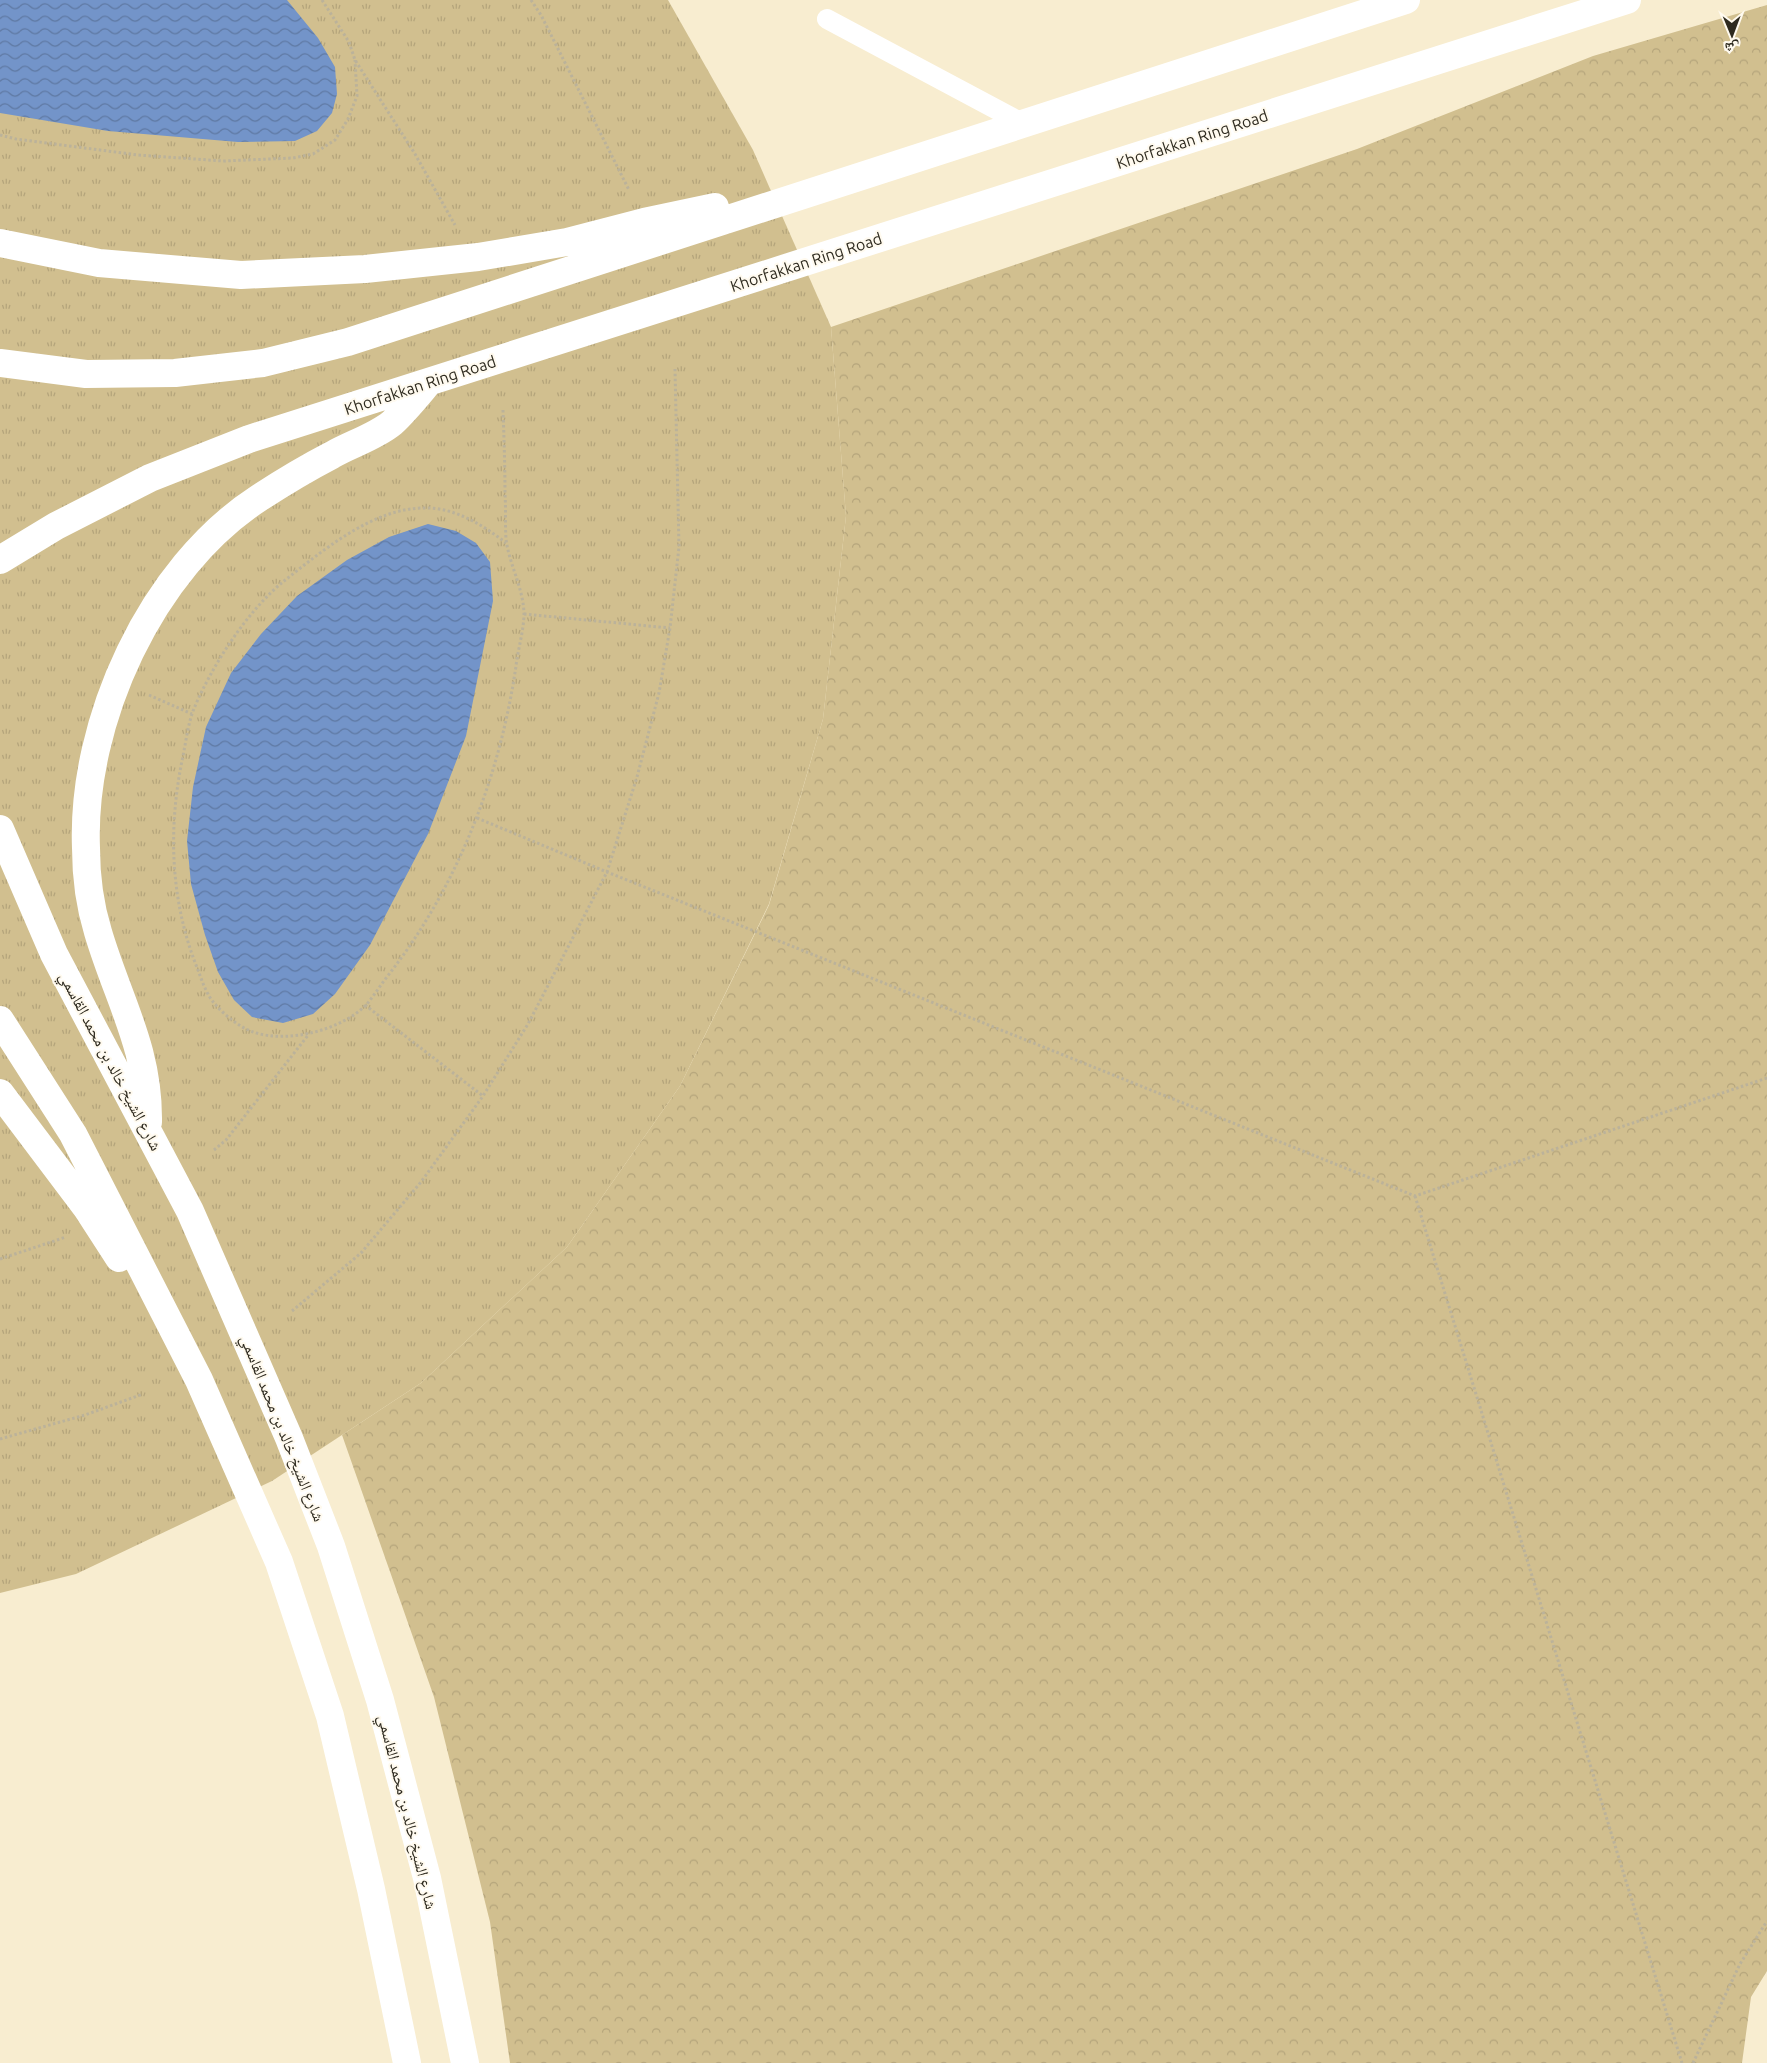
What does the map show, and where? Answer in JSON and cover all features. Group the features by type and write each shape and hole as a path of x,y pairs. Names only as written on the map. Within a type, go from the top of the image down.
{"highway":[{"path":"0,363 86,374 175,373 262,363 348,342 1406,0"},
{"name":"Khorfakkan Ring Road","path":"0,560 56,526 150,478 249,439 1627,0"},
{"path":"0,243 99,263 241,275 365,269 478,257 567,242 644,222 846,181"},
{"path":"148,1129 146,1076 140,1050 98,932 90,890 86,848 86,807 93,760 104,715 141,630 165,592 192,557 222,527 257,500 332,455 390,424 428,383"},
{"name":"شارع الشيخ خالد بن محمد القاسمي","path":"0,829 54,954 190,1210 242,1328 331,1546 380,1700 427,1878 465,2063"},
{"path":"0,1020 73,1134 198,1380 279,1562 330,1716 371,1889 407,2063"},
{"path":"0,1093 86,1207 198,1380"}],"lane":[{"path":"827,19 1024,124"}],"path":[{"path":"322,0 348,42 355,60 415,154 458,231"},
{"path":"531,0 545,24 632,198"},
{"path":"0,134 16,139 138,155 223,161 300,157 313,154 335,140 348,119 357,96 355,60"},
{"path":"292,1312 361,1253 421,1182 483,1096 528,1024 606,872 637,777 658,693 670,628 678,547 676,369"},
{"path":"503,410 506,543 518,578 524,614 510,704 478,818 442,894 411,946 365,1005 342,1022 310,1034 274,1036 256,1033 239,1026 209,998 189,947 178,903 173,859 177,787 192,714 223,652 270,592 330,545 368,522 401,511 425,507 458,514 483,526 506,543"},
{"path":"524,614 670,628"},
{"path":"145,693 192,714"},
{"path":"478,818 606,872 1415,1196 1767,1078"},
{"path":"365,1005 483,1096"},
{"path":"214,1150 226,1140 310,1034"},
{"path":"1415,1196 1682,2063"},
{"path":"0,1258 64,1238"},
{"path":"0,1439 85,1415 143,1394"},
{"path":"1693,2063 1740,1964 1767,1921"}],"green space":[{"path":"0,0 668,0 753,150 831,327 846,516 823,719 769,904 680,1086 567,1247 421,1383 272,1481 76,1574 0,1593"},
{"path":"1767,5 1767,1971 1751,1997 1742,2063 510,2063 490,1922 434,1697 342,1435 421,1383 567,1247 680,1086 769,905 823,719 846,516 831,327 1357,149 1593,56"}],"water":[{"path":"0,0 287,0 318,38 335,67 337,94 332,113 317,131 295,141 238,142 108,131 0,113"},
{"path":"428,524 456,531 476,543 490,562 493,601 466,736 428,834 370,945 335,994 313,1014 283,1023 252,1017 234,1000 218,972 205,935 191,884 187,841 193,787 206,727 231,673 261,634 297,596 347,560 389,537"}]}
